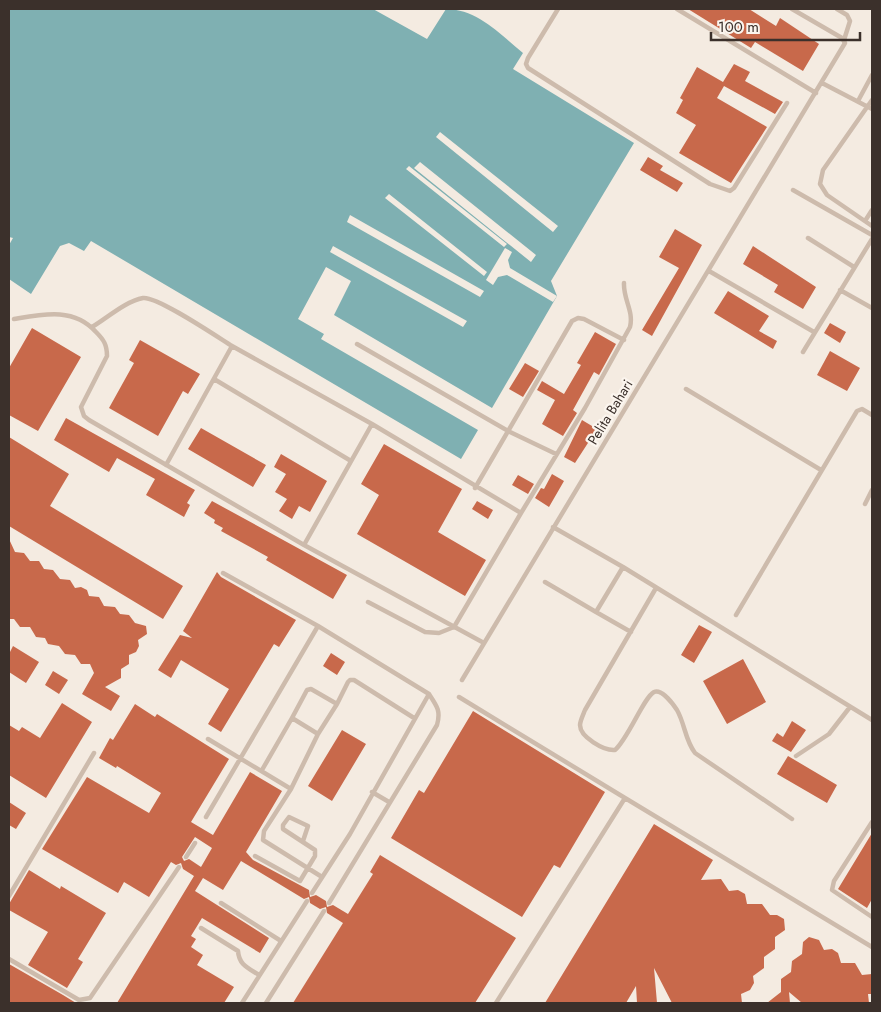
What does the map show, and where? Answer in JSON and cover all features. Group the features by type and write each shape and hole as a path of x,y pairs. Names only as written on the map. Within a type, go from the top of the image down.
{"lane":[{"path":"558,9 528,58 526,64 528,68 710,184 724,190 730,191 734,188 787,103"},
{"path":"677,9 816,93"},
{"path":"792,9 844,40 850,22 846,15 837,9"},
{"name":"Pelita Bahari","path":"462,680 816,93 844,40"},
{"path":"858,101 872,75"},
{"path":"822,82 870,108"},
{"path":"872,100 870,108 823,170 820,178 822,190 827,195 872,226"},
{"path":"793,190 872,235"},
{"path":"865,221 872,210"},
{"path":"808,238 854,267"},
{"path":"803,352 872,239"},
{"path":"709,271 814,332"},
{"path":"368,602 425,632 439,633 454,627 624,340 632,319 625,298 624,283"},
{"path":"840,290 872,308"},
{"path":"92,327 134,301 144,297 159,302 232,346 372,424 476,488 521,513"},
{"path":"14,319 62,314 77,318 92,327 104,340 107,356 82,402 84,416 304,545 484,643"},
{"path":"476,488 510,432 572,321 578,318 584,319 624,340"},
{"path":"356,344 510,432 556,454"},
{"path":"166,465 232,346"},
{"path":"214,379 350,461"},
{"path":"686,389 821,470"},
{"path":"736,615 857,411 862,409 872,415"},
{"path":"304,545 372,424"},
{"path":"865,504 872,490"},
{"path":"553,527 622,566 872,720"},
{"path":"596,612 622,566"},
{"path":"223,573 318,626 429,694 439,708 440,714 437,725 329,902"},
{"path":"545,582 631,632"},
{"path":"656,588 585,710 580,724 585,735 598,744 615,750 629,731 649,696 655,692 660,692 673,704 682,718 689,745 696,753 792,820"},
{"path":"206,817 318,626"},
{"path":"322,878 263,840 264,831 291,789 318,734 348,682 354,680 414,718"},
{"path":"262,770 308,688 336,704"},
{"path":"312,893 429,694"},
{"path":"459,698 872,947"},
{"path":"796,756 829,734 850,707"},
{"path":"292,718 318,734"},
{"path":"208,739 291,789"},
{"path":"9,896 94,753"},
{"path":"372,792 389,802"},
{"path":"496,1003 625,798"},
{"path":"255,856 298,880 301,879 307,870 315,850 283,829 283,825 289,817 308,826 303,841"},
{"path":"872,822 834,880 832,890 872,917"},
{"path":"186,858 195,843"},
{"path":"9,958 79,1000 90,998 179,867"},
{"path":"242,1003 307,901"},
{"path":"221,903 281,941"},
{"path":"266,1003 324,911"},
{"path":"201,928 232,946 238,951 238,959 243,965 259,975"}],"water":[{"path":"9,9 373,9 427,39 446,9 457,10 468,13 488,24 523,53 513,69 634,143 551,281 557,296 492,408 334,315 351,281 326,267 298,319 324,334 321,339 478,430 461,459 91,241 84,251 69,243 60,246 31,294 9,279 9,245 13,238 9,237"}],"pier":[{"path":"440,132 558,226 553,232 436,137"},
{"path":"420,162 536,255 531,262 414,168"},
{"path":"409,166 507,244 504,247 406,169"},
{"path":"389,194 487,272 484,276 385,198"},
{"path":"350,215 484,291 480,297 347,222"},
{"path":"333,246 467,321 463,327 330,252"},
{"path":"505,248 512,252 508,260 510,268 557,296 553,302 507,275 498,277 493,285 486,280"}],"building":[{"path":"688,9 749,9 776,26 780,18 819,44 803,71 755,42 751,48"},
{"path":"734,64 750,72 745,81 783,102 775,114 724,86 717,98 767,127 731,183 679,153 696,125 676,113 683,100 680,98 697,67 723,82"},
{"path":"648,157 663,166 660,170 683,183 677,192 640,170"},
{"path":"675,229 702,245 652,336 642,330 679,268 659,257"},
{"path":"753,246 816,287 803,309 774,292 778,285 743,264"},
{"path":"728,291 769,316 759,331 777,341 773,349 714,313"},
{"path":"830,323 846,332 840,343 824,333"},
{"path":"32,328 81,357 38,431 9,415 9,368"},
{"path":"595,332 616,344 599,375 594,372 573,410 577,413 563,436 542,424 555,400 537,390 542,381 564,394 581,365 577,363"},
{"path":"140,340 200,374 188,394 183,391 158,436 109,408 134,363 129,360"},
{"path":"830,351 860,368 847,391 817,375"},
{"path":"525,363 539,371 523,397 509,389"},
{"path":"66,418 195,490 187,503 190,505 184,517 146,495 155,479 117,458 109,472 54,440"},
{"path":"582,420 597,429 575,463 564,457"},
{"path":"201,428 266,465 253,487 188,449"},
{"path":"9,437 69,474 50,506 183,586 163,619 9,526"},
{"path":"384,444 462,489 438,532 486,560 465,596 357,534 379,495 361,484"},
{"path":"281,454 327,481 310,512 299,506 292,519 279,511 287,499 275,492 286,474 274,467"},
{"path":"552,474 564,481 549,507 535,498 541,488 544,489"},
{"path":"518,475 534,484 528,494 512,485"},
{"path":"212,501 347,575 333,599 266,560 268,557 221,531 223,528 214,523 215,520 204,513"},
{"path":"477,501 493,510 488,519 472,509"},
{"path":"9,539 15,552 24,553 30,561 39,561 44,569 53,570 60,579 70,580 75,588 81,587 87,590 89,596 99,597 104,606 115,607 120,614 129,615 135,623 146,626 147,634 138,640 139,646 136,652 129,655 129,664 121,669 121,678 105,687 120,696 111,711 82,694 94,673 90,664 81,664 75,655 65,654 59,646 48,644 45,638 36,637 30,627 20,627 14,619 9,619"},
{"path":"217,572 221,577 296,620 279,647 274,644 221,732 208,724 229,689 181,660 171,678 158,670 180,635 192,638 183,631"},
{"path":"699,625 712,632 694,663 681,655"},
{"path":"13,646 39,662 26,683 9,672 9,654"},
{"path":"331,653 345,662 337,675 323,666"},
{"path":"743,659 766,702 727,724 703,681"},
{"path":"53,671 68,680 59,694 45,685"},
{"path":"62,703 92,722 46,798 9,775 9,725 19,731 22,727 40,738"},
{"path":"135,704 155,717 157,714 229,759 191,822 213,835 250,772 282,791 246,852 253,860 309,890 310,897 316,895 326,901 327,907 333,905 348,914 373,874 370,872 380,855 516,938 475,1003 293,1003 343,923 327,913 326,907 320,909 310,903 309,897 304,899 241,861 223,890 203,878 195,891 269,938 260,953 202,918 191,936 196,939 191,947 203,955 197,965 234,987 224,1003 117,1003 194,876 183,869 181,863 176,865 171,862 149,897 124,882 118,893 42,849 87,777 149,813 161,793 117,766 116,768 99,758 110,738 113,740","holes":["195,837 212,848 201,867 189,859 184,861 182,857"]},
{"path":"473,711 605,792 560,868 554,865 522,917 391,838 419,790 424,793"},
{"path":"792,721 806,730 791,752 772,741 777,733 783,737"},
{"path":"342,730 366,744 332,801 308,786"},
{"path":"788,756 837,785 827,803 777,774"},
{"path":"9,802 26,813 16,829 9,825"},
{"path":"654,824 713,860 701,880 721,879 729,891 738,890 745,894 747,904 762,904 770,915 777,915 784,919 785,930 775,937 775,949 764,957 764,968 753,976 754,983 750,990 741,994 742,1003 672,1003 654,968 657,1003 637,1003 636,986 626,1003 545,1003"},
{"path":"872,833 872,899 867,908 838,889"},
{"path":"29,870 60,889 61,886 106,913 78,959 83,962 67,988 28,965 48,932 9,910 9,904"},
{"path":"809,937 819,940 824,950 832,949 838,953 841,963 855,963 862,975 872,974 872,994 868,994 869,1003 802,1003 789,992 790,1003 767,1003 781,992 781,979 791,972 792,961 802,954 803,942"},
{"path":"9,964 63,995 76,1003 9,1003"}]}
